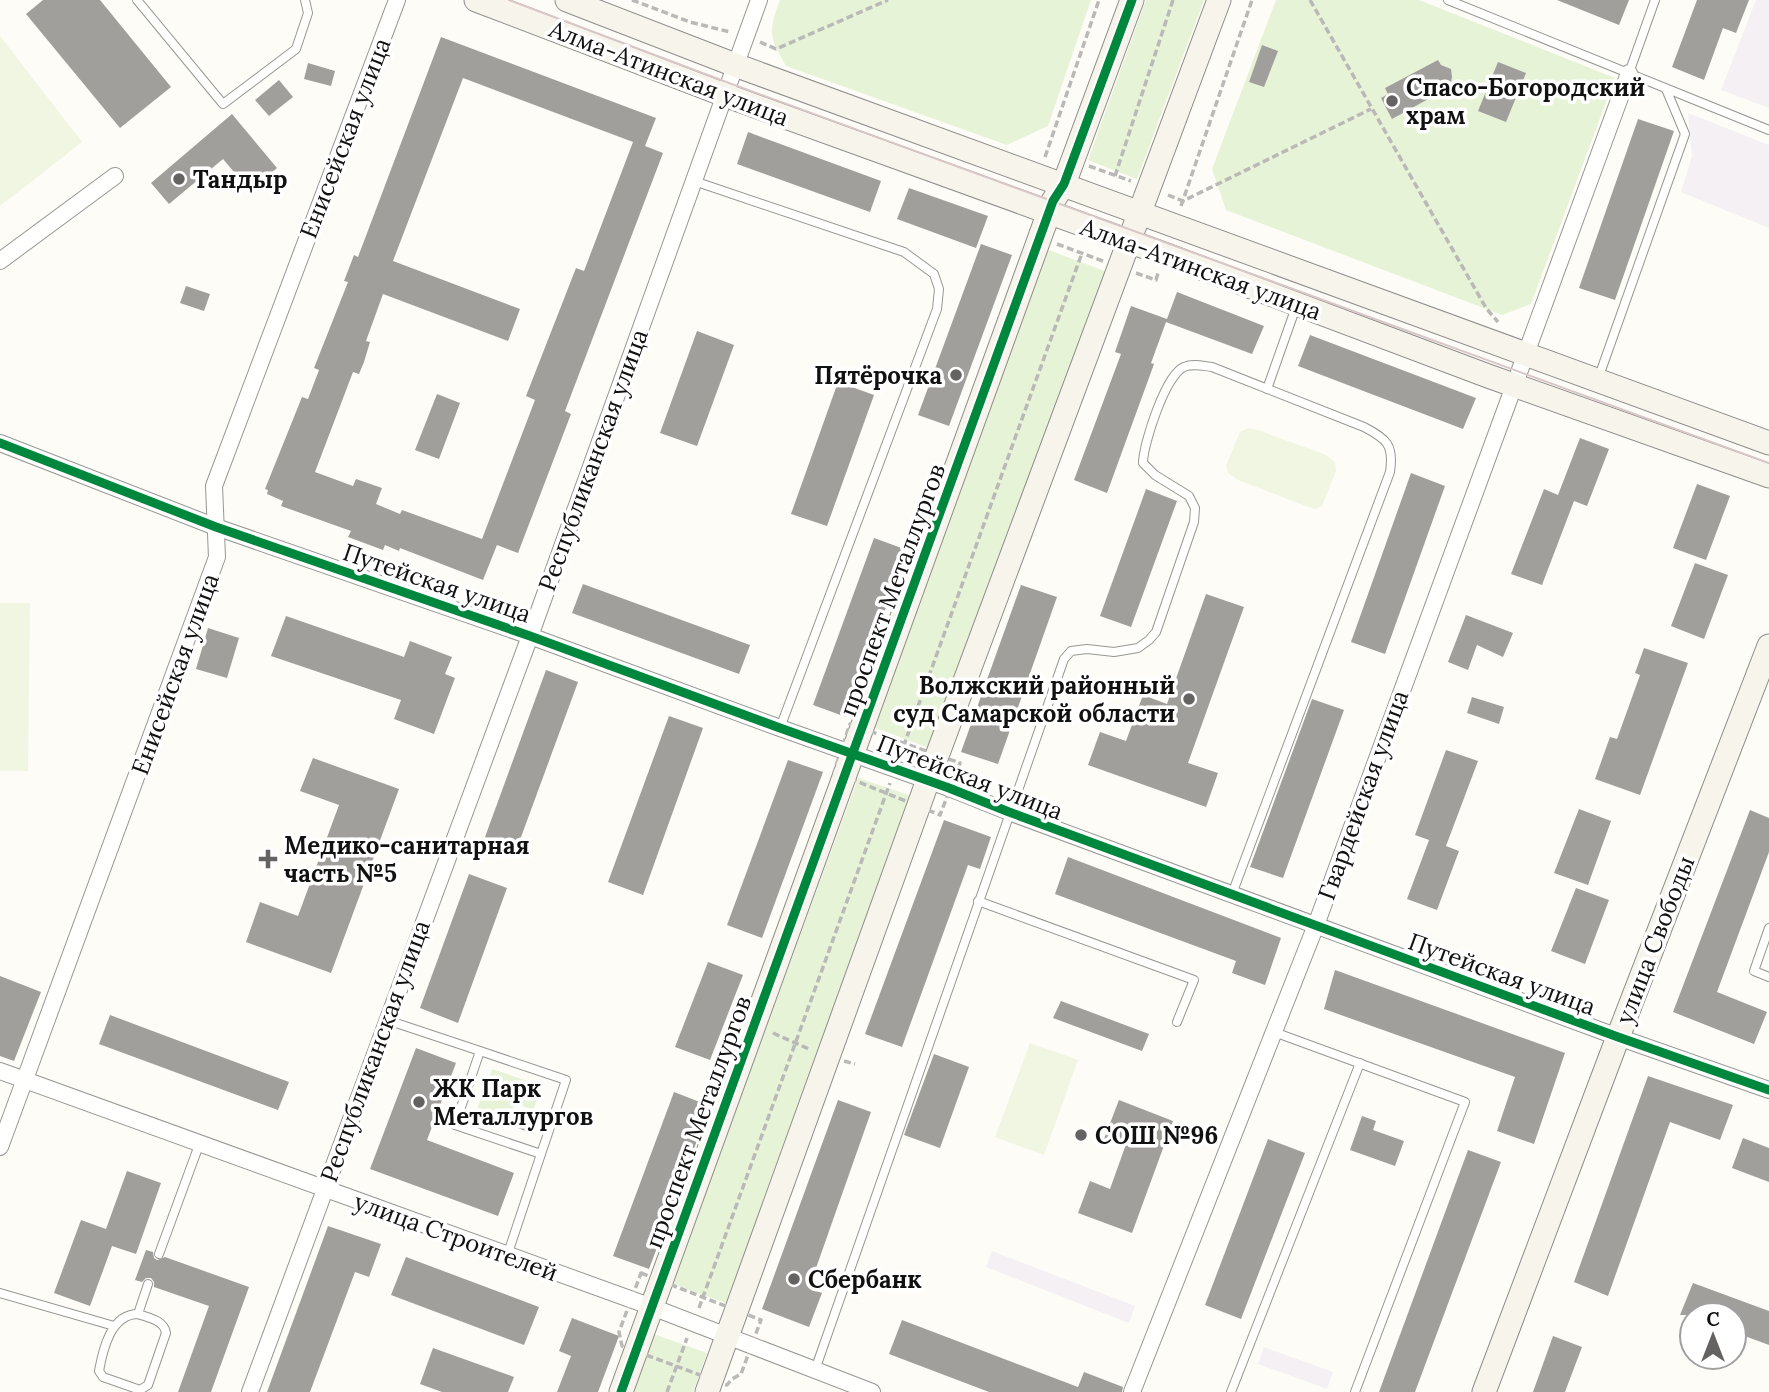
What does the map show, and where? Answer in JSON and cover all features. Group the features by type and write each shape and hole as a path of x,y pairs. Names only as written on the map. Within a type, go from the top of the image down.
{"street":[{"name":"Енисейская улица","path":"0,1147 217,557 214,486 397,0"},
{"name":"Алма-Атинская улица","path":"476,0 725,95 1769,476"},
{"name":"Алма-Атинская улица","path":"567,0 735,65 1769,443"},
{"name":"Республиканская улица","path":"250,1392 530,636 759,0"},
{"name":"проспект Металлургов","path":"621,1392 652,1307 651,1277 754,1025 839,774 853,753 856,726 1053,201 1064,184 1132,0"},
{"path":"717,1383 727,1337 829,1057 929,811 928,780 1219,0"},
{"name":"Гвардейская улица","path":"1132,1392 1316,925 1629,74"},
{"path":"0,261 115,176"},
{"name":"Путейская улица","path":"0,443 216,527 530,636 928,780 1618,1037 1769,1090"},
{"name":"улица Свободы","path":"1484,1392 1769,646"},
{"name":"улица Строителей","path":"0,1071 652,1307 872,1392"}],"lane":[{"path":"137,0 223,104 296,49 308,13 304,0"},
{"path":"1448,0 1769,130"},
{"path":"1629,74 1655,0"},
{"path":"1598,379 1685,134 1667,89"},
{"path":"694,181 904,252 933,274 939,289 937,309 780,728"},
{"path":"1267,389 1297,304"},
{"path":"815,1370 1064,660 1071,650 1114,652 1138,648 1156,632 1195,508 1189,496 1155,475 1143,463 1143,449 1171,379 1182,367 1192,365 1212,367 1364,427 1382,436 1390,446 1392,457 1390,472 1232,894"},
{"path":"978,901 1194,980 1177,1022"},
{"path":"1769,928 1754,971 1769,977"},
{"path":"387,1020 566,1080 507,1256"},
{"path":"1274,1032 1465,1102 1355,1392"},
{"path":"480,1051 455,1125 541,1154"},
{"path":"1231,1392 1360,1063"},
{"path":"159,1254 199,1145"},
{"path":"138,1314 148,1284"},
{"path":"0,1293 114,1326"},
{"path":"138,1314 160,1322 166,1328 166,1333 148,1385 135,1389 100,1375 99,1367 114,1326 123,1317 138,1314"}],"path":[{"path":"1115,176 1173,0"},
{"path":"1183,201 1252,0"},
{"path":"1310,0 1486,309 1500,326"},
{"path":"1073,160 1183,201 1371,109"},
{"path":"667,1392 1082,253"},
{"path":"856,726 960,763"},
{"path":"839,774 929,811"},
{"path":"754,1025 829,1057 855,1064"},
{"path":"651,1277 761,1320"},
{"path":"620,1332 622,1346 717,1383"}],"shaded area":[{"path":"1756,0 1769,0 1769,108 1721,90"},
{"path":"1688,113 1769,145 1769,228 1681,192 1692,156"},
{"path":"992,1251 1135,1306 1129,1323 986,1267"},
{"path":"1264,1347 1333,1372 1327,1389 1258,1364"}],"green space":[{"path":"780,0 1091,0 1048,126 1007,145 786,66 772,34 773,20"},
{"path":"1146,0 1204,0 1137,179 1088,160"},
{"path":"1276,0 1419,0 1615,78 1531,304 1502,315 1226,210 1212,169"},
{"path":"0,36 82,142 0,206"},
{"path":"1046,249 1110,273 937,751 873,727"},
{"path":"1248,428 1326,455 1335,462 1336,471 1322,506 1315,509 1306,506 1238,480 1228,473 1226,466 1240,432"},
{"path":"0,603 30,603 28,771 0,771"},
{"path":"858,778 915,797 729,1304 672,1284"},
{"path":"1030,1043 1078,1060 1044,1155 995,1137"},
{"path":"492,1069 542,1086 533,1110 515,1103 507,1124 476,1112"},
{"path":"651,1333 707,1353 693,1392 630,1392"}],"building":[{"path":"43,0 100,0 171,87 120,128 26,14"},
{"path":"1557,0 1629,0 1619,25"},
{"path":"1697,0 1749,0 1736,33 1723,28 1704,80 1672,67"},
{"path":"441,37 656,118 645,146 663,153 565,411 571,414 518,553 497,545 483,580 400,548 399,551 385,545 383,550 348,537 351,531 281,506 283,501 267,494 268,490 265,489 302,397 308,399 319,370 314,368 348,282 344,281 354,255 358,257","holes":["463,78 633,142 584,271 576,268 526,396 535,400 482,539 402,510 400,514 376,504 382,488 356,479 353,486 315,472 353,372 359,374 364,362 370,342 366,341 383,294 508,341 520,309 393,261"]},
{"path":"1262,45 1278,51 1264,87 1249,82"},
{"path":"1438,60 1441,65 1451,69 1450,87 1392,119 1381,98 1388,94 1385,88"},
{"path":"1498,62 1526,73 1506,122 1478,111"},
{"path":"308,63 335,71 331,86 304,79"},
{"path":"279,80 293,97 269,116 255,100"},
{"path":"232,114 277,168 250,191 223,159 169,204 151,183"},
{"path":"1638,119 1674,131 1615,300 1579,288"},
{"path":"748,132 881,181 870,212 737,164"},
{"path":"909,188 988,216 976,248 897,219"},
{"path":"981,244 1012,255 949,426 918,415"},
{"path":"186,286 210,294 204,311 180,303"},
{"path":"1177,292 1264,326 1252,354 1166,322 1151,363 1154,364 1107,493 1074,480 1121,354 1115,352 1131,306 1167,319"},
{"path":"697,331 734,345 697,446 660,433"},
{"path":"1310,335 1476,398 1463,429 1298,366"},
{"path":"838,382 874,395 827,526 791,514"},
{"path":"437,394 460,403 439,459 415,450"},
{"path":"1580,438 1609,449 1587,506 1574,501 1542,585 1511,574 1544,489 1558,495"},
{"path":"1411,473 1445,486 1385,654 1351,642"},
{"path":"1697,484 1730,496 1706,560 1673,548"},
{"path":"1146,489 1177,501 1131,627 1100,616"},
{"path":"874,538 907,550 846,717 813,705"},
{"path":"1695,563 1728,575 1704,639 1671,626"},
{"path":"583,584 750,645 739,674 572,613"},
{"path":"1021,585 1057,597 998,764 961,752"},
{"name":"Волжский районный суд Самарской области","path":"1206,594 1244,607 1188,763 1218,773 1206,807 1088,765 1100,732 1126,741 1143,695 1167,704"},
{"path":"1466,615 1513,633 1503,657 1477,645 1468,670 1448,662"},
{"path":"286,616 404,657 410,641 452,657 445,674 455,678 434,734 394,719 401,700 271,656"},
{"path":"208,628 239,638 227,678 196,669"},
{"path":"1644,648 1688,663 1640,795 1595,779 1610,737 1617,739 1640,675 1635,673"},
{"path":"546,670 578,682 517,848 485,837"},
{"path":"1472,697 1504,707 1499,724 1467,713"},
{"path":"1312,699 1344,710 1283,878 1250,867"},
{"path":"669,716 703,728 643,895 608,882"},
{"path":"1446,750 1478,761 1446,846 1459,851 1437,910 1407,899 1429,840 1415,835"},
{"path":"313,758 399,789 331,973 246,942 260,902 298,916 339,805 300,791"},
{"path":"788,760 823,772 762,938 727,925"},
{"path":"1579,809 1611,821 1588,885 1554,873"},
{"path":"1750,810 1769,818 1769,852 1717,992 1767,1012 1754,1044 1673,1012"},
{"path":"944,820 991,837 980,869 968,865 902,1047 865,1034"},
{"path":"1068,857 1281,938 1265,985 1232,973 1236,961 1055,894"},
{"path":"469,874 507,888 458,1023 420,1008"},
{"path":"1576,888 1609,900 1585,964 1551,951"},
{"path":"708,962 743,975 710,1060 675,1047"},
{"path":"1335,970 1565,1053 1534,1144 1497,1131 1515,1077 1324,1009"},
{"path":"0,976 41,992 14,1061 0,1056"},
{"path":"1061,1001 1149,1034 1142,1051 1053,1018"},
{"path":"110,1015 289,1082 278,1110 99,1044"},
{"name":"ЖК Парк Металлургов","path":"416,1048 456,1063 427,1140 514,1173 498,1216 370,1169"},
{"path":"934,1054 969,1067 940,1148 904,1135"},
{"path":"1648,1076 1733,1105 1720,1140 1670,1122 1608,1296 1574,1282"},
{"path":"674,1092 710,1106 649,1269 613,1256"},
{"path":"838,1100 871,1112 809,1288 822,1293 809,1327 762,1309"},
{"path":"1119,1100 1173,1121 1132,1233 1078,1213 1090,1181 1110,1189 1125,1147 1104,1139"},
{"path":"521,1110 540,1117 533,1134 515,1127"},
{"path":"1362,1116 1376,1121 1373,1130 1404,1141 1395,1166 1350,1150"},
{"path":"1743,1138 1769,1148 1769,1182 1732,1168"},
{"path":"1268,1139 1305,1153 1241,1319 1205,1305"},
{"path":"1468,1150 1501,1162 1415,1392 1379,1392"},
{"path":"127,1171 161,1183 136,1254 112,1246 90,1306 54,1293 81,1220 106,1229"},
{"path":"328,1226 381,1244 369,1277 355,1272 310,1392 267,1392"},
{"path":"146,1250 153,1252 157,1260 165,1257 249,1287 211,1392 178,1392 209,1306 154,1287 151,1278 142,1282 135,1280"},
{"path":"406,1257 539,1307 524,1345 391,1295"},
{"path":"1693,1283 1742,1301 1686,1301"},
{"path":"1748,1303 1769,1311 1769,1345 1748,1337"},
{"path":"572,1318 619,1336 598,1392 557,1392 571,1356 559,1351"},
{"path":"902,1320 1078,1387 1084,1372 1123,1387 1122,1392 989,1392 889,1354"},
{"path":"1553,1336 1582,1347 1565,1392 1533,1392"},
{"path":"433,1348 514,1377 508,1392 442,1392 420,1384"}],"tram line":[{"path":"509,0 1769,463"}],"cycle path":[{"path":"621,1392 1053,201 1064,184 1132,0"},
{"path":"0,443 216,527 530,636 949,788 1618,1037 1769,1090"}],"place":[{"name":"Спасо-Богородский храм","path":"1392,101"},
{"name":"Тандыр","path":"179,179"},
{"name":"Пятёрочка","path":"956,375"},
{"name":"Волжский районный суд Самарской области","path":"1189,699"},
{"name":"Медико-санитарная часть №5","path":"268,859"},
{"name":"ЖК Парк Металлургов","path":"419,1102"},
{"name":"СОШ №96","path":"1081,1135"},
{"name":"Сбербанк","path":"794,1279"}]}
